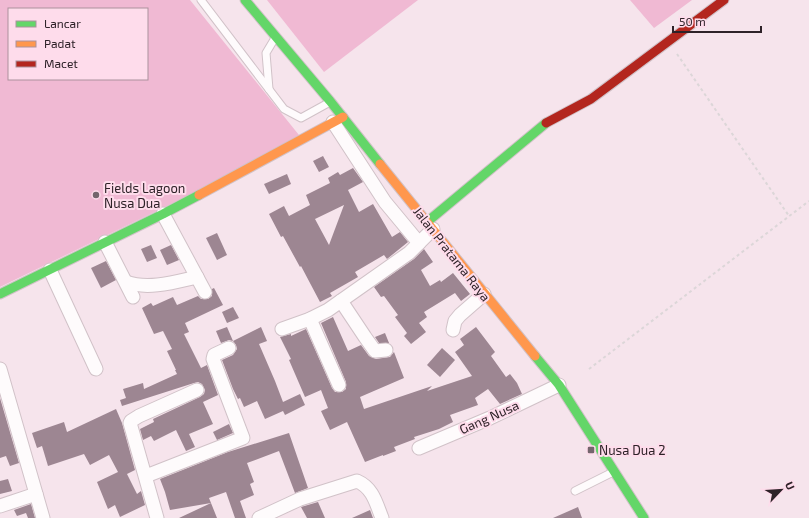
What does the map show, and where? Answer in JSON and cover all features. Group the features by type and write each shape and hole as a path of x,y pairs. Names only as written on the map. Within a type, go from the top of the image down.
{"street":[{"name":"Jalan Pratama Raya","path":"245,0 330,101 338,119 430,226 559,385 644,518"},
{"path":"282,329 310,319 328,310 409,253 419,243 430,226 550,120 592,99 724,0"},
{"path":"0,294 163,214 338,119 381,196 419,243"},
{"path":"163,214 205,292"},
{"path":"106,242 133,297"},
{"path":"50,270 96,369"},
{"path":"126,282 134,285 149,285 175,282 197,277"},
{"path":"453,330 455,321 460,314 484,294"},
{"path":"341,301 364,337 376,351 386,350"},
{"path":"310,319 339,385"},
{"path":"146,476 243,438 213,359 214,355 229,348"},
{"path":"0,369 43,518"},
{"name":"Gang Nusa","path":"418,448 490,418 559,385"},
{"path":"157,518 130,422 146,413 197,390"},
{"path":"259,518 300,499 357,481 366,485 373,495 382,518"},
{"path":"0,506 36,494"}],"lane":[{"path":"200,0 284,109 301,118 330,101"},
{"path":"269,90 266,53 276,36"},
{"path":"575,492 615,471"}],"path":[{"path":"669,41 789,216"},
{"path":"589,370 809,201"}],"shaded area":[{"name":"Fields Lagoon Nusa Dua","path":"0,0 190,0 303,140 0,287"},
{"path":"267,0 418,0 324,72"},
{"path":"630,0 692,0 654,28"}],"building":[{"path":"323,156 329,167 319,172 313,161"},
{"path":"353,168 363,182 348,190 359,212 373,204 392,237 400,232 408,242 387,259 384,255 355,272 358,277 330,293 332,296 320,302 301,266 300,267 283,236 281,237 269,214 284,206 289,216 310,205 306,195 330,183 328,178 338,172 340,175","holes":["344,205 329,245 315,219"]},
{"path":"287,174 291,184 269,194 264,184"},
{"path":"217,233 227,255 217,260 206,238"},
{"path":"151,245 157,258 147,262 141,249"},
{"path":"171,245 179,260 167,265 160,250"},
{"path":"424,249 433,262 421,270 430,286 440,280 441,282 453,273 470,294 461,301 455,293 424,312 427,317 419,323 426,332 411,344 404,336 407,333 395,317 398,315 384,296 381,297 374,287 414,259"},
{"path":"106,261 116,280 101,288 91,268"},
{"path":"214,288 223,305 185,323 189,332 184,334 201,368 207,365 218,395 203,402 213,424 189,434 195,447 186,451 176,430 154,441 151,436 143,440 140,429 154,422 153,419 200,397 204,394 205,390 202,384 198,382 122,406 120,400 126,398 123,389 143,383 144,389 177,374 167,351 172,349 163,331 154,334 142,308 151,303 153,306 173,297 177,305 198,296 201,299 208,299 212,296 212,289"},
{"path":"233,307 239,318 227,323 222,312"},
{"path":"333,317 348,351 361,345 369,356 376,359 390,357 394,352 404,378 360,397 364,409 432,386 427,391 472,376 455,352 464,345 460,339 476,327 495,352 491,356 506,377 510,374 517,383 522,394 500,404 488,389 475,398 478,405 450,415 453,422 439,429 414,437 415,439 394,447 396,451 365,462 347,422 330,430 321,411 328,408 321,390 305,397 289,360 291,359 280,337 291,334 291,336 306,329 332,388 335,392 342,392 346,389 346,382 321,323"},
{"path":"227,327 233,341 229,340 221,343 216,331"},
{"path":"261,327 267,341 259,344 283,402 300,394 305,405 285,415 283,411 265,419 257,401 244,407 240,398 238,399 233,389 222,360 233,355 237,349 233,341"},
{"path":"385,333 389,343 379,343 375,337"},
{"path":"442,348 455,360 440,377 427,365"},
{"path":"0,398 19,463 10,466 6,456 0,458"},
{"path":"116,409 122,423 135,470 127,474 137,494 141,491 145,505 120,517 115,505 108,509 97,482 118,472 109,455 90,465 84,454 48,466 42,446 37,448 32,433 64,422 67,432"},
{"path":"229,424 233,433 217,440 213,432"},
{"path":"289,433 308,488 295,493 279,451 247,463 254,482 250,484 254,495 240,501 246,518 235,518 226,492 209,498 211,503 170,510 160,479 228,452"},
{"path":"8,479 12,491 0,494 0,481"},
{"path":"318,502 325,518 307,518 301,507"},
{"path":"211,503 217,518 179,518"},
{"path":"31,504 35,518 28,518 26,513 17,516 14,510"},
{"path":"578,507 582,518 553,518"},
{"path":"370,510 373,518 352,518"}],"traffic: fast":[{"path":"245,0 330,101 380,164"},
{"path":"427,222 546,123"},
{"path":"0,294 199,195"},
{"path":"535,356 559,385 644,518"}],"traffic: slow":[{"path":"199,195 343,117"},
{"path":"380,164 535,356"}],"traffic: jam":[{"path":"546,123 591,99 724,0"}],"place":[{"name":"Fields Lagoon Nusa Dua","path":"96,195"},
{"name":"Nusa Dua 2","path":"591,450"}]}
